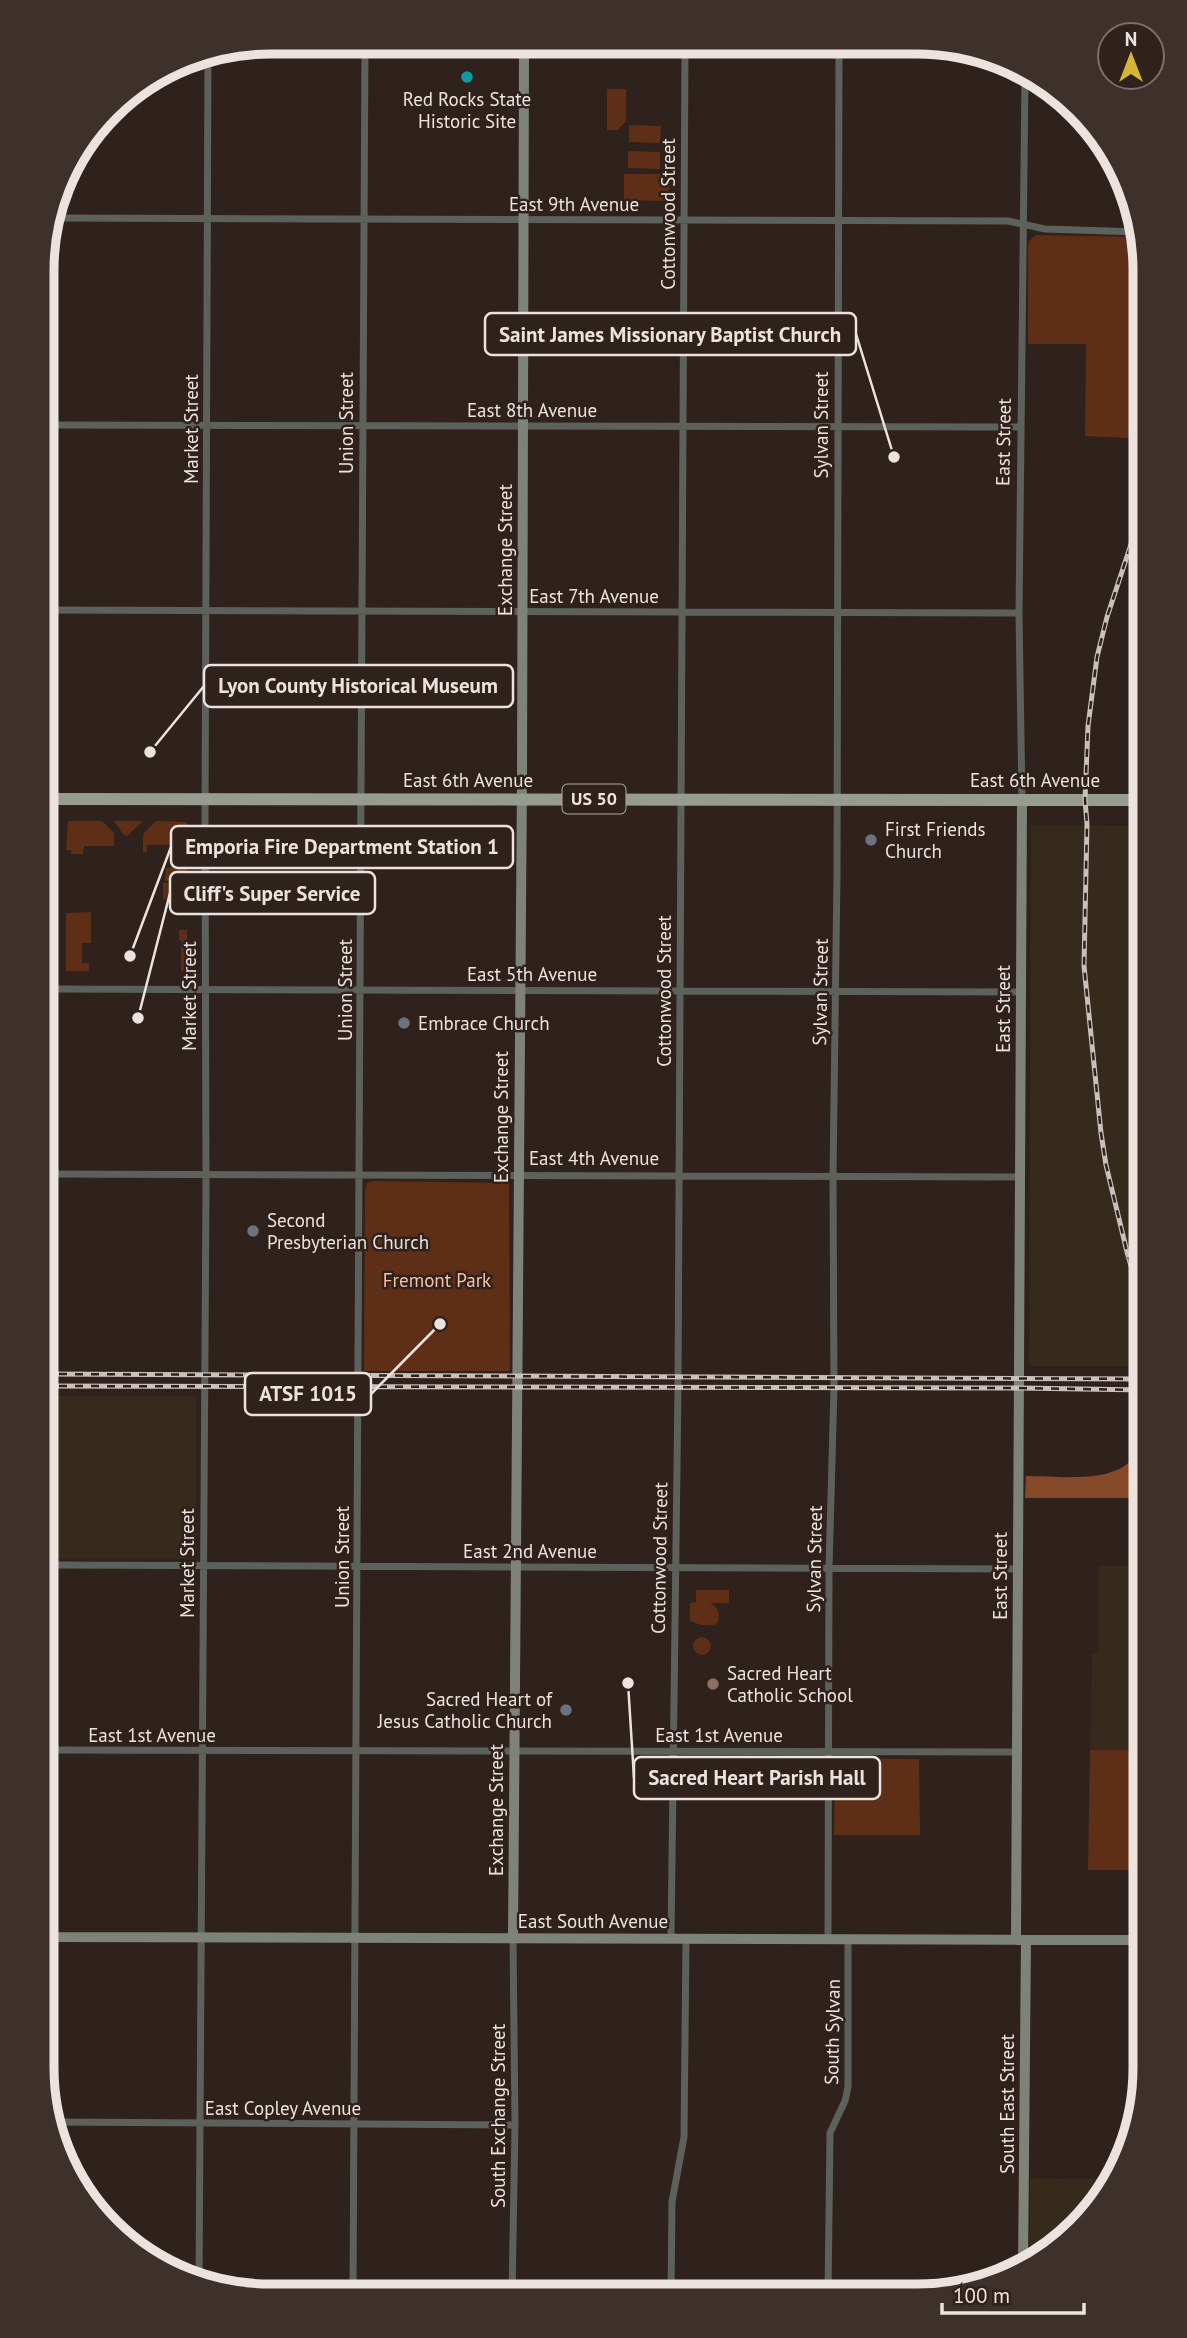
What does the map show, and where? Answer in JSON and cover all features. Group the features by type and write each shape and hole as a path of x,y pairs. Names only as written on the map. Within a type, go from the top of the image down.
{"main road":[{"name":"East 6th Avenue","path":"55,799 1133,800"}],"street":[{"name":"Union Street","path":"353,2284 365,54"},
{"name":"Exchange Street","path":"513,1938 524,54"},
{"name":"Cottonwood Street","path":"671,1938 679,1175 685,54"},
{"name":"Sylvan Street","path":"828,1939 829,1567 834,1388 839,54"},
{"name":"Market Street","path":"199,2271 208,64"},
{"name":"East Street","path":"1021,1940 1017,1752 1022,800 1019,614 1025,84"},
{"name":"East 9th Avenue","path":"61,218 1008,221 1045,229 1129,232"},
{"name":"East 8th Avenue","path":"55,425 1021,427"},
{"name":"East 7th Avenue","path":"55,610 1019,614"},
{"name":"East 5th Avenue","path":"55,989 1021,992"},
{"name":"East 4th Avenue","path":"54,1174 1019,1177"},
{"name":"East 2nd Avenue","path":"54,1564 1018,1569"},
{"name":"East 1st Avenue","path":"54,1750 1017,1752"},
{"name":"East South Avenue","path":"54,1937 1132,1940"},
{"name":"South Exchange Street","path":"512,2284 515,2124 513,1938"},
{"path":"671,2284 673,2193 684,2137 685,1939"},
{"name":"South Sylvan","path":"828,2284 830,2138 833,2123 845,2101 848,2087 848,1939"},
{"name":"South East Street","path":"1021,1940 1023,2255"},
{"name":"East Copley Avenue","path":"62,2122 515,2124"}],"shaded area":[{"path":"1031,825 1133,826 1132,1366 1029,1366"},
{"path":"54,1396 196,1396 196,1552 192,1559 60,1559 55,1554"},
{"path":"1132,1459 1132,1498 1025,1498 1026,1476 1101,1475 1123,1467"},
{"path":"1098,1566 1132,1566 1132,1750 1090,1750 1092,1654 1098,1653"},
{"path":"1030,2178 1102,2179 1070,2221 1030,2251"}],"green space":[{"path":"607,89 626,89 626,121 618,130 607,130"},
{"path":"629,125 661,126 660,143 629,142"},
{"path":"628,151 660,152 660,169 628,168"},
{"path":"624,174 669,174 669,201 624,200"},
{"path":"1036,235 1130,237 1133,270 1133,438 1085,436 1086,344 1028,344 1030,240"},
{"path":"68,821 102,821 114,833 114,846 84,846 83,854 71,854 71,850 66,850"},
{"path":"114,821 141,821 142,822 127,836"},
{"path":"156,821 187,822 187,855 171,855 171,845 147,845 147,852 143,852 143,834"},
{"path":"171,858 187,858 187,881 165,881 166,868 171,868"},
{"path":"163,883 187,883 187,897 163,899"},
{"path":"91,912 91,943 82,943 82,963 89,963 89,971 66,971 66,913"},
{"path":"179,930 187,930 187,972 181,971"},
{"name":"Fremont Park","path":"367,1183 509,1183 510,1371 364,1371 365,1190"},
{"path":"696,1590 729,1590 729,1603 710,1603 717,1608 718,1613 718,1622 714,1625 701,1625 690,1621 690,1603 696,1602"},
{"path":"702,1637 708,1640 711,1646 708,1652 702,1655 696,1652 693,1646 696,1640"},
{"path":"1090,1750 1132,1750 1132,1870 1088,1870"},
{"path":"843,1758 919,1759 920,1835 834,1835 835,1766 837,1761"}],"railway":[{"path":"1132,1270 1106,1165 1084,966 1088,726 1097,657 1133,539"},
{"path":"54,1374 1132,1379"},
{"path":"54,1386 1132,1390"}],"place":[{"name":"Red Rocks State Historic Site","path":"467,77"},
{"name":"Saint James Missionary Baptist Church","path":"894,457"},
{"name":"Lyon County Historical Museum","path":"150,752"},
{"name":"First Friends Church","path":"871,840"},
{"name":"Emporia Fire Department Station 1","path":"130,956"},
{"name":"Cliff's Super Service","path":"138,1018"},
{"name":"Embrace Church","path":"404,1023"},
{"name":"Second Presbyterian Church","path":"253,1231"},
{"name":"ATSF 1015","path":"440,1324"},
{"name":"Sacred Heart Parish Hall","path":"628,1683"},
{"name":"Sacred Heart Catholic School","path":"713,1684"},
{"name":"Sacred Heart of Jesus Catholic Church","path":"566,1710"}]}
